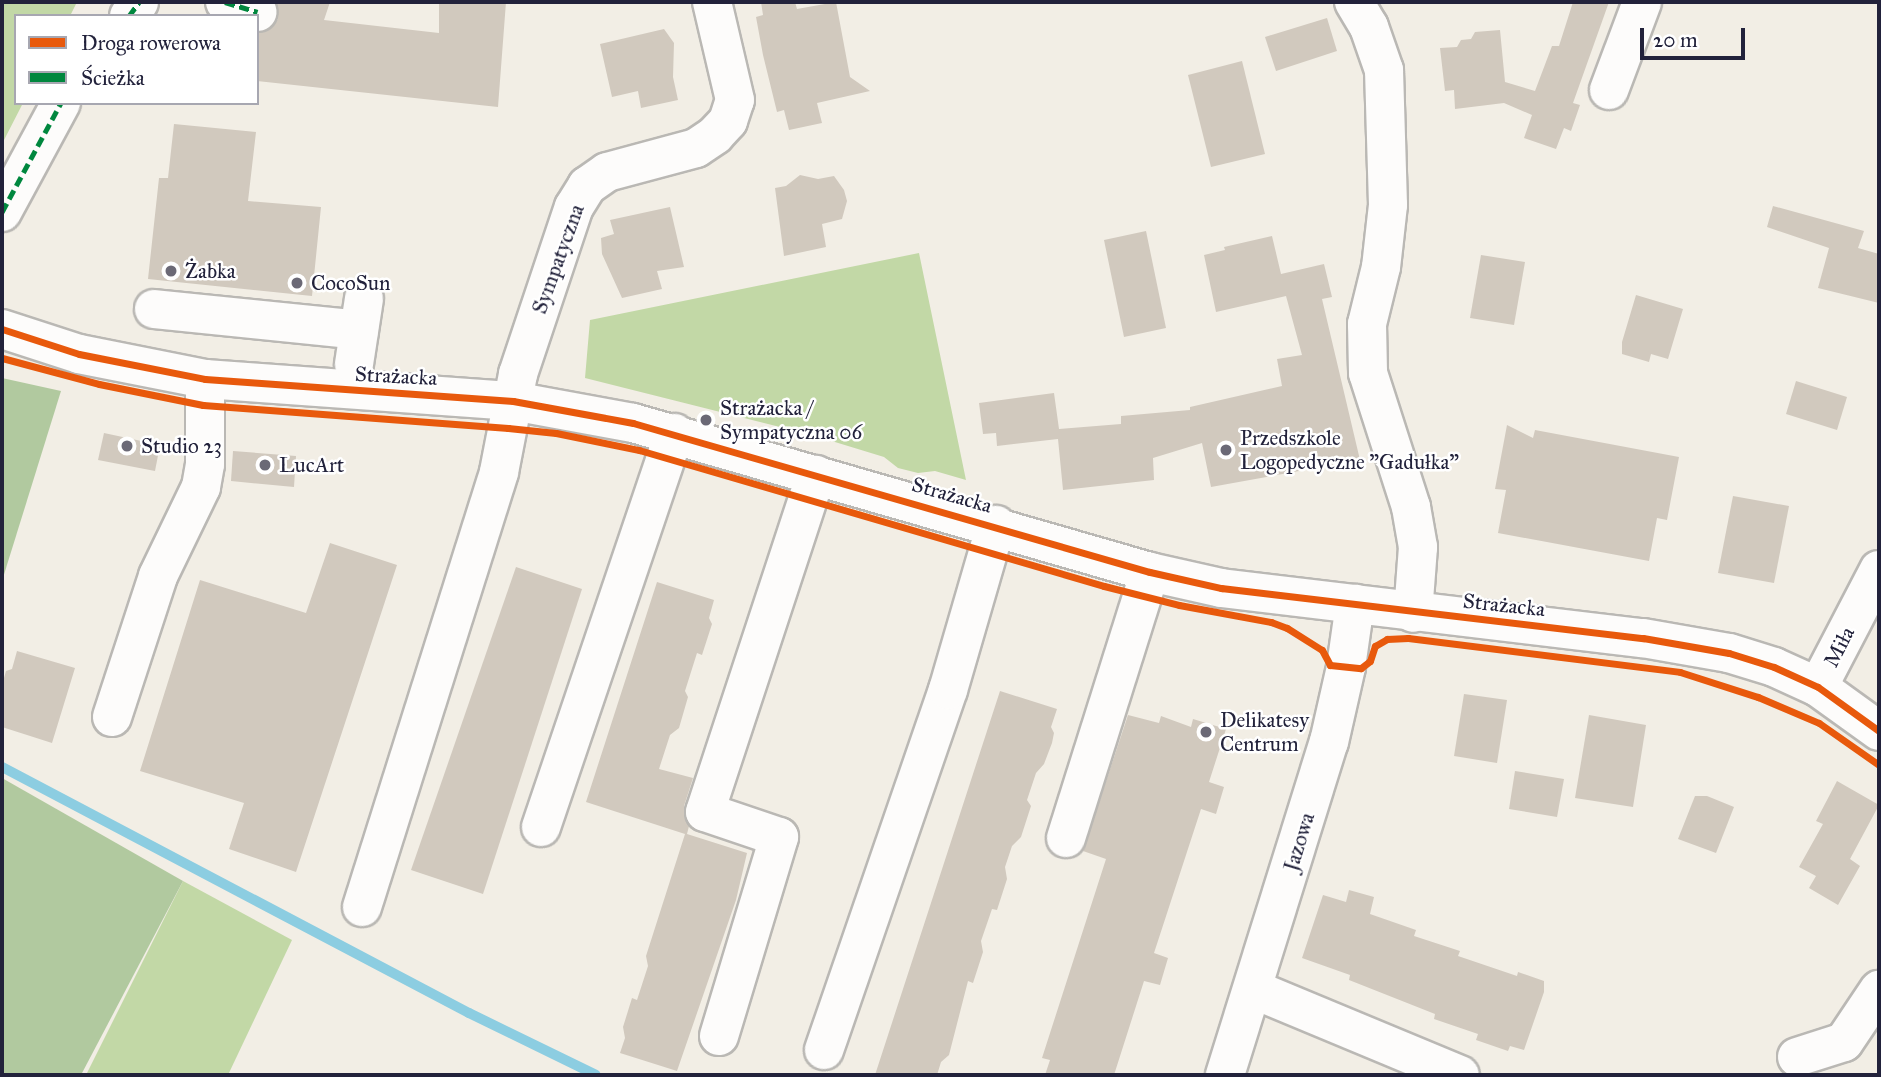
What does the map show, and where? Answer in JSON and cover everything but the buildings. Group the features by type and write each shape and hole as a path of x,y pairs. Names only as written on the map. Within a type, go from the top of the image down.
{"street":[{"name":"Sympatyczna","path":"362,907 499,472 518,374 573,207 587,186 607,172 624,165 696,148 715,135 728,121 735,100 712,2"},
{"path":"1354,2 1369,27 1384,70 1388,205 1381,267 1367,324 1368,373 1411,507 1418,547 1413,613"},
{"path":"1609,90 1642,2"},
{"path":"2,212 60,105"},
{"path":"154,309 359,331"},
{"name":"Strażacka","path":"2,329 79,354 205,379 513,401 577,411 674,433 1150,572 1221,588 1413,613 1643,638 1729,653 1774,667 1818,687 1879,731"},
{"path":"112,716 158,576 201,486 205,464 205,379"},
{"path":"541,827 674,433"},
{"path":"719,1036 779,837 705,812 816,475"},
{"path":"824,1050 947,690 996,525"},
{"name":"Miła","path":"1818,687 1879,570"},
{"path":"1066,838 1150,572"},
{"name":"Jazowa","path":"1225,1075 1329,742 1346,667 1355,604"},
{"path":"1253,989 1460,1075"},
{"path":"1797,1057 1844,1042 1879,990"}],"green space":[{"path":"2,2 77,2 71,14 14,14 14,105 22,105 2,144"},
{"path":"919,253 966,480 935,471 918,473 898,468 884,457 812,435 585,378 590,320"},
{"path":"2,378 61,391 2,581"},
{"path":"2,778 183,881 81,1075 2,1074"},
{"path":"183,881 292,940 228,1075 86,1075"}],"waterway":[{"path":"2,767 469,1013 596,1075"}],"marked path":[{"path":"130,14 139,2"},
{"path":"225,2 257,12"},
{"path":"2,212 60,105"}],"cycle path":[{"path":"2,329 79,354 205,379 513,401 633,423 1150,572 1221,588 1643,638 1729,653 1774,667 1818,687 1879,731"},
{"path":"2,358 99,384 203,405 508,428 556,433 639,450 1104,586 1179,605 1271,622 1287,628 1322,650 1330,665 1361,668 1370,661 1375,646 1387,639 1408,638 1680,672 1758,697 1819,723 1879,765"}],"place":[{"name":"Żabka","path":"171,271"},
{"name":"CocoSun","path":"297,283"},
{"name":"Strażacka / Sympatyczna 06","path":"706,420"},
{"name":"Studio 23","path":"127,446"},
{"name":"Przedszkole Logopedyczne \"Gadułka\"","path":"1226,450"},
{"name":"LucArt","path":"265,465"},
{"name":"Delikatesy Centrum","path":"1206,732"}]}
